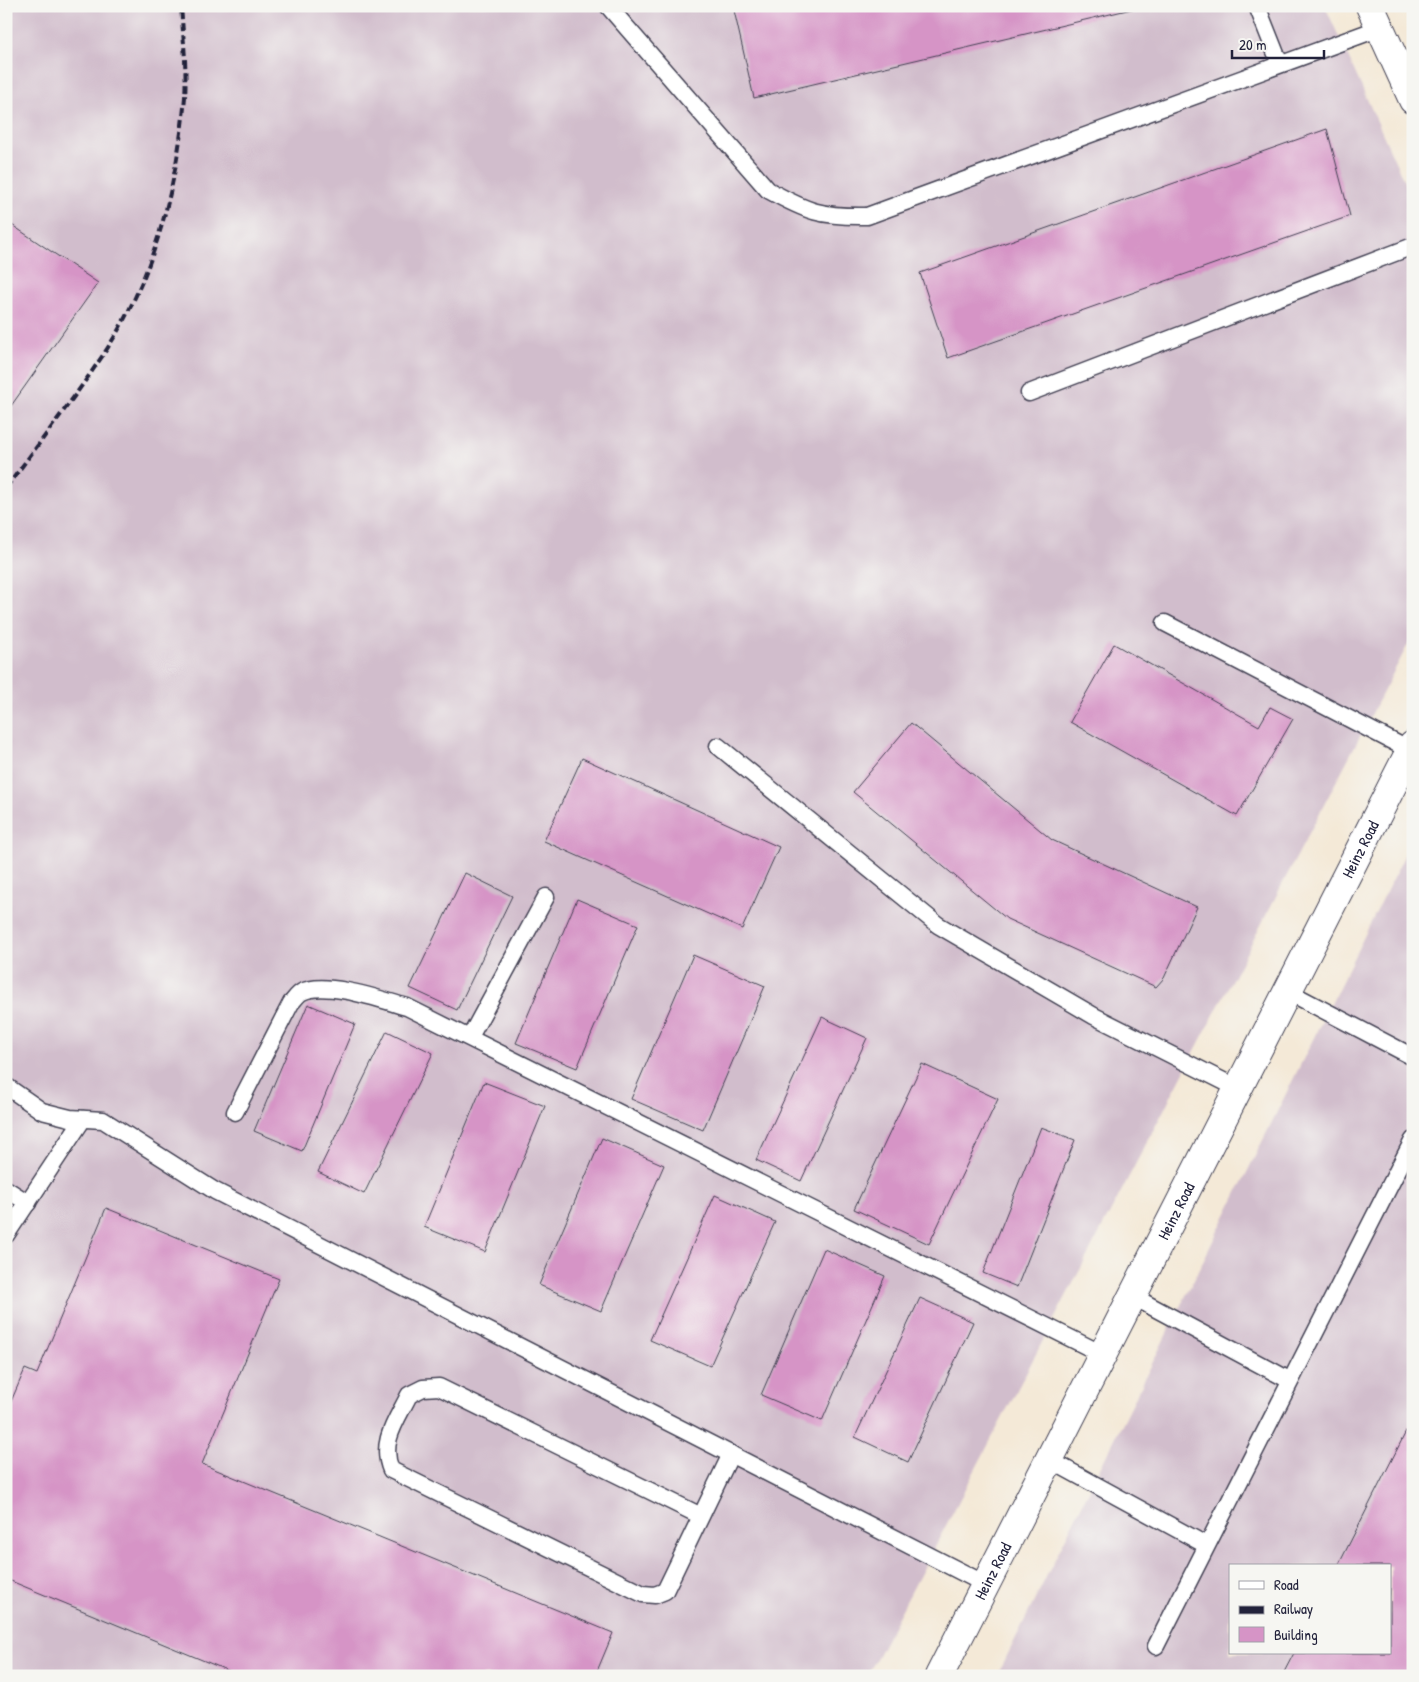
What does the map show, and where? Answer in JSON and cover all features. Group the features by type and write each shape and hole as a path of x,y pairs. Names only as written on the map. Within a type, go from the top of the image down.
{"street":[{"path":"1375,17 1413,100"},
{"name":"Heinz Road","path":"939,1676 1237,1088 1412,749"}],"lane":[{"path":"608,6 768,190 802,208 833,217 867,216 1280,64 1375,17"},
{"path":"1257,6 1280,64"},
{"path":"1029,393 1413,246"},
{"path":"1165,623 1412,749"},
{"path":"718,746 938,925 1094,1016 1237,1088"},
{"path":"470,1037 546,897"},
{"path":"235,1112 290,1003 302,992 319,988 344,991 407,1007 1102,1354"},
{"path":"1287,991 1413,1057"},
{"path":"6,1086 42,1111 83,1119 103,1120 215,1191 985,1584"},
{"path":"6,1235 83,1119"},
{"path":"1156,1646 1289,1380 1413,1140"},
{"path":"6,1189 28,1202"},
{"path":"1132,1296 1289,1380"},
{"path":"701,1516 439,1387 424,1388 409,1395 386,1445 386,1459 391,1470 643,1594 655,1595 665,1591 731,1454"},
{"path":"1048,1459 1206,1545"}],"shaded area":[{"path":"6,6 1325,6 1413,201 1413,635 867,1676 20,1676 6,1669"},
{"path":"1413,838 1413,1676 997,1676"}],"building":[{"path":"733,6 1140,6 1140,7 754,98"},
{"path":"1327,129 1350,216 948,358 920,273"},
{"path":"6,221 98,283 6,413"},
{"path":"1114,644 1259,726 1270,707 1293,719 1237,816 1070,722"},
{"path":"911,723 1052,840 1197,907 1164,978 1156,987 1007,919 853,792"},
{"path":"582,758 779,847 742,929 544,841"},
{"path":"465,873 512,896 457,1010 410,988"},
{"path":"577,899 638,925 577,1068 516,1043"},
{"path":"693,955 765,986 703,1130 631,1099"},
{"path":"308,1004 355,1024 302,1151 254,1131"},
{"path":"822,1017 867,1038 801,1181 756,1160"},
{"path":"387,1031 433,1053 364,1194 318,1172"},
{"path":"922,1064 998,1099 929,1244 854,1209"},
{"path":"484,1082 545,1106 485,1252 424,1227"},
{"path":"1041,1127 1075,1140 1017,1287 983,1273"},
{"path":"602,1138 664,1165 601,1311 539,1285"},
{"path":"715,1195 775,1222 710,1366 650,1340"},
{"path":"106,1208 279,1279 202,1464 613,1633 595,1676 241,1676 6,1579 6,1413 25,1369 37,1374"},
{"path":"824,1249 885,1276 822,1421 761,1395"},
{"path":"920,1298 973,1322 908,1462 855,1437"},
{"path":"1413,1418 1413,1676 1282,1676 1293,1654 1392,1654 1392,1564 1339,1564"}],"railway":[{"path":"6,488 105,352 122,323 150,262 169,197 176,164 185,97 181,6"}]}
